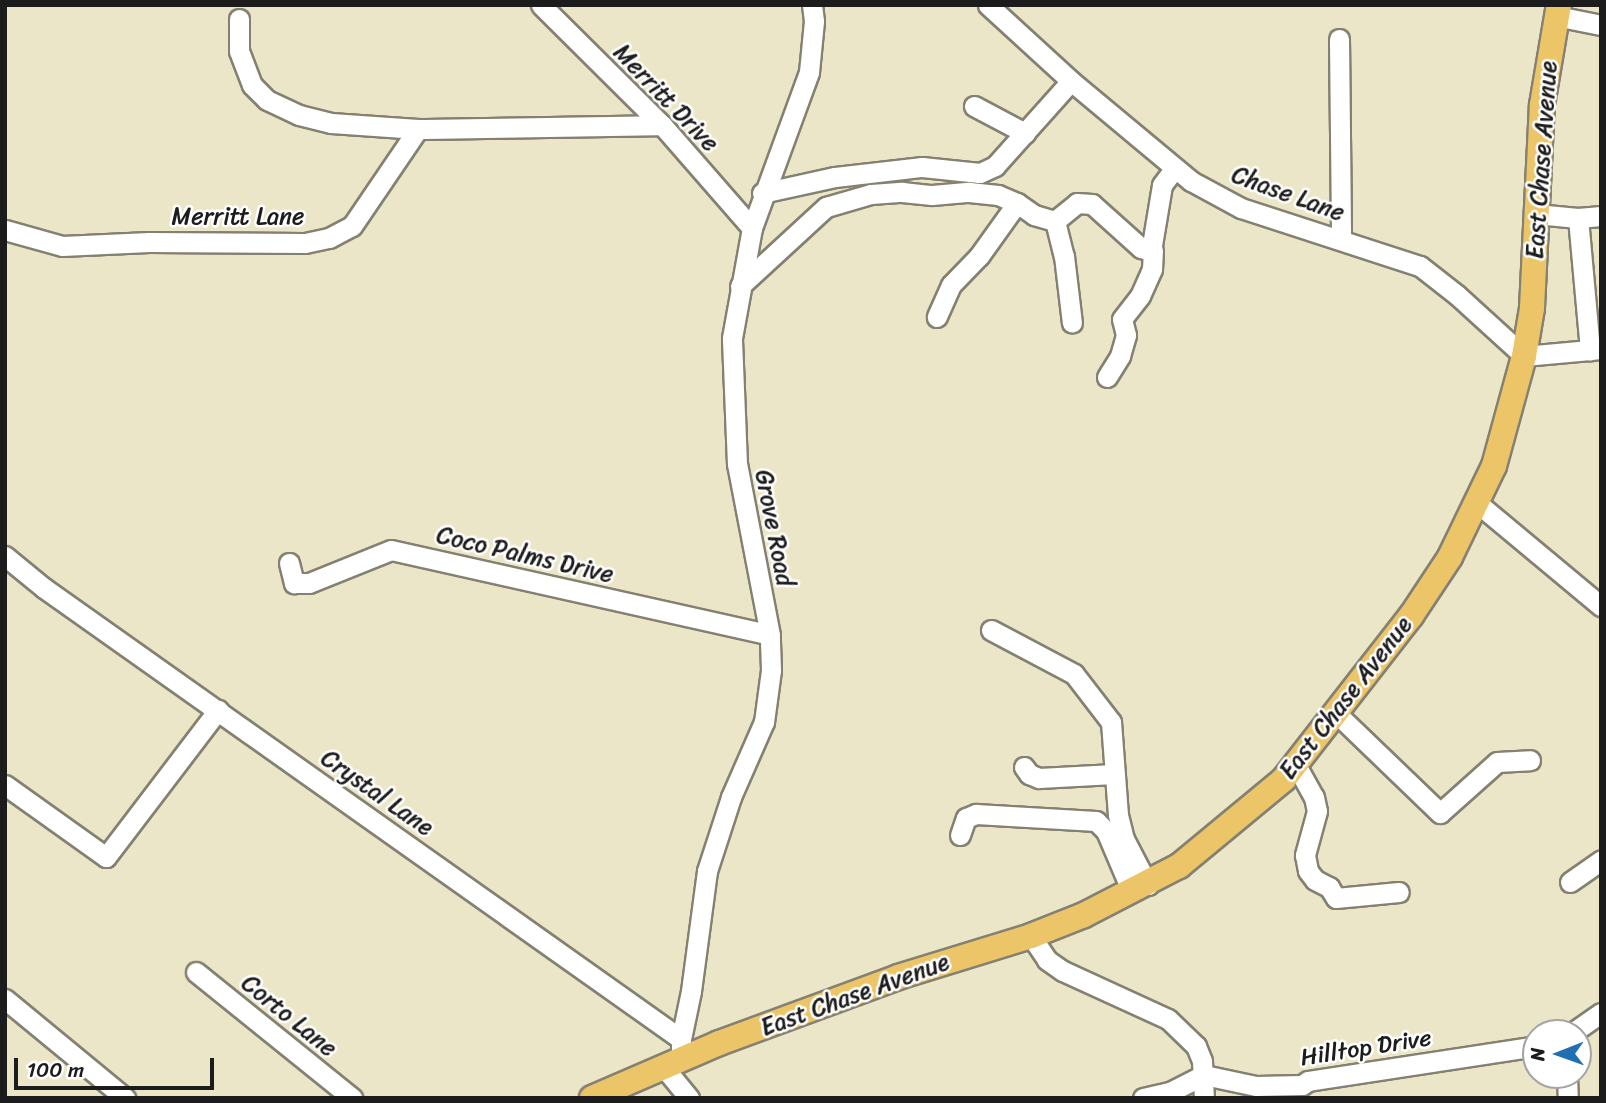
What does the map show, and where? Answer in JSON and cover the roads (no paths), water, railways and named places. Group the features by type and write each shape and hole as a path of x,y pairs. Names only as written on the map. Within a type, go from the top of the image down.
{"main road":[{"name":"East Chase Avenue","path":"592,1098 675,1055 898,977 1031,936 1140,888 1179,866 1231,826 1296,765 1411,616 1450,557 1494,466 1524,356 1533,296 1542,105 1558,11"}],"street":[{"name":"Merritt Drive","path":"541,5 662,125 752,228"},
{"name":"Grove Road","path":"675,1055 713,845 764,722 771,670 770,635 748,531 733,418 732,338 752,228 762,193 797,112 809,72 814,21 812,5"},
{"name":"Chase Lane","path":"989,5 1071,81 1174,169 1241,208 1420,266 1457,295 1524,356"},
{"path":"1558,11 1601,25"},
{"path":"239,19 239,51 243,69 252,85 267,100 299,115 331,123 418,129 662,125"},
{"path":"1339,39 1341,239"},
{"path":"762,193 835,177 922,167 980,173 995,166 1071,81"},
{"path":"974,106 1025,133"},
{"name":"Merritt Lane","path":"5,230 62,246 149,242 305,243 329,238 352,226 418,129"},
{"path":"1107,377 1120,356 1126,335 1122,319 1140,296 1153,269 1153,250 1163,185 1174,169"},
{"path":"740,286 826,207 871,194 902,192 932,195 969,192 998,195 1017,202 1034,215 1055,221"},
{"path":"937,317 951,285 992,240 1017,202"},
{"path":"1055,221 1077,203 1093,204 1141,248 1153,250"},
{"path":"1536,214 1578,218 1601,216"},
{"path":"1524,356 1596,349 1594,304 1578,218"},
{"path":"1055,221 1064,256 1072,323"},
{"path":"1476,502 1601,606"},
{"name":"Coco Palms Drive","path":"289,563 294,583 309,583 391,550 770,635"},
{"name":"Crystal Lane","path":"5,556 44,588 218,710 675,1055 689,1098"},
{"path":"991,630 1074,674 1111,722 1114,774 1124,839 1140,888"},
{"path":"5,785 106,856 218,710"},
{"path":"1337,714 1440,813 1497,762 1530,760"},
{"path":"1296,765 1314,797 1317,811 1305,855 1308,872 1315,880 1329,887 1336,898 1399,892"},
{"path":"1024,767 1029,774 1039,778 1114,774"},
{"path":"960,835 966,818 976,814 1096,821 1106,831 1140,888"},
{"path":"1570,882 1601,860"},
{"path":"1031,936 1047,960 1063,971 1168,1019 1196,1046 1204,1075 1204,1098"},
{"name":"Corto Lane","path":"196,972 352,1098"},
{"path":"5,999 125,1098"},
{"name":"Hilltop Drive","path":"1204,1075 1256,1086 1302,1085 1308,1081 1522,1048"},
{"path":"1143,1098 1170,1092 1204,1075"}]}
